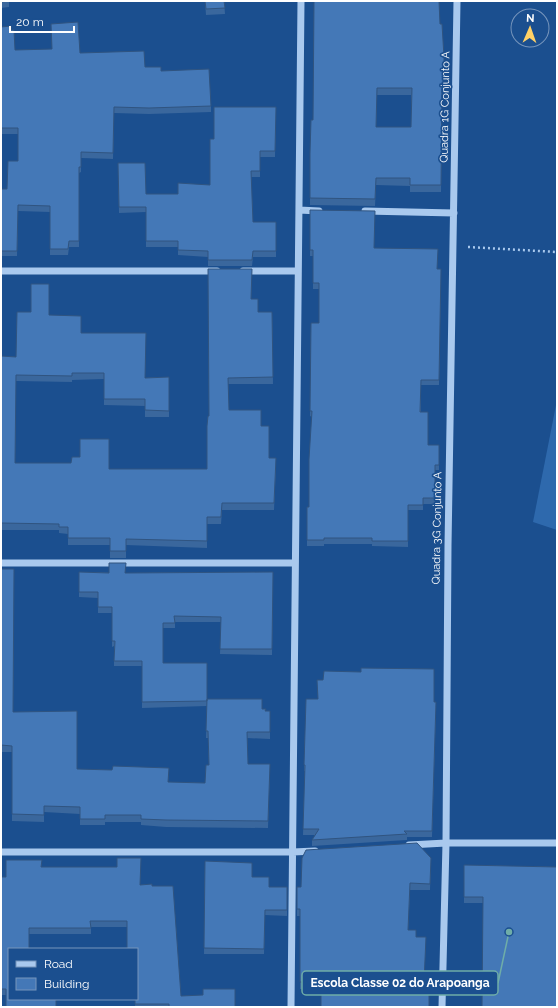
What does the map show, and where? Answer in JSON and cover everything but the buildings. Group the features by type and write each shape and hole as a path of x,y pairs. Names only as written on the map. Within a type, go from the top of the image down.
{"street":[{"path":"291,1007 301,1"},
{"name":"Quadra 1G Conjunto A","path":"454,213 457,1"},
{"path":"299,210 330,211"},
{"path":"361,211 454,213"},
{"name":"Quadra 3G Conjunto A","path":"442,1007 446,843 448,538 454,213"},
{"path":"1,271 298,271"},
{"path":"1,563 295,563"},
{"path":"400,846 446,843 557,844"},
{"path":"1,852 292,852 323,850"}],"path":[{"path":"454,246 557,252"}],"shaded area":[{"path":"557,400 557,530 533,522"}],"place":[{"name":"Escola Classe 02 do Arapoanga","path":"509,932"}]}
